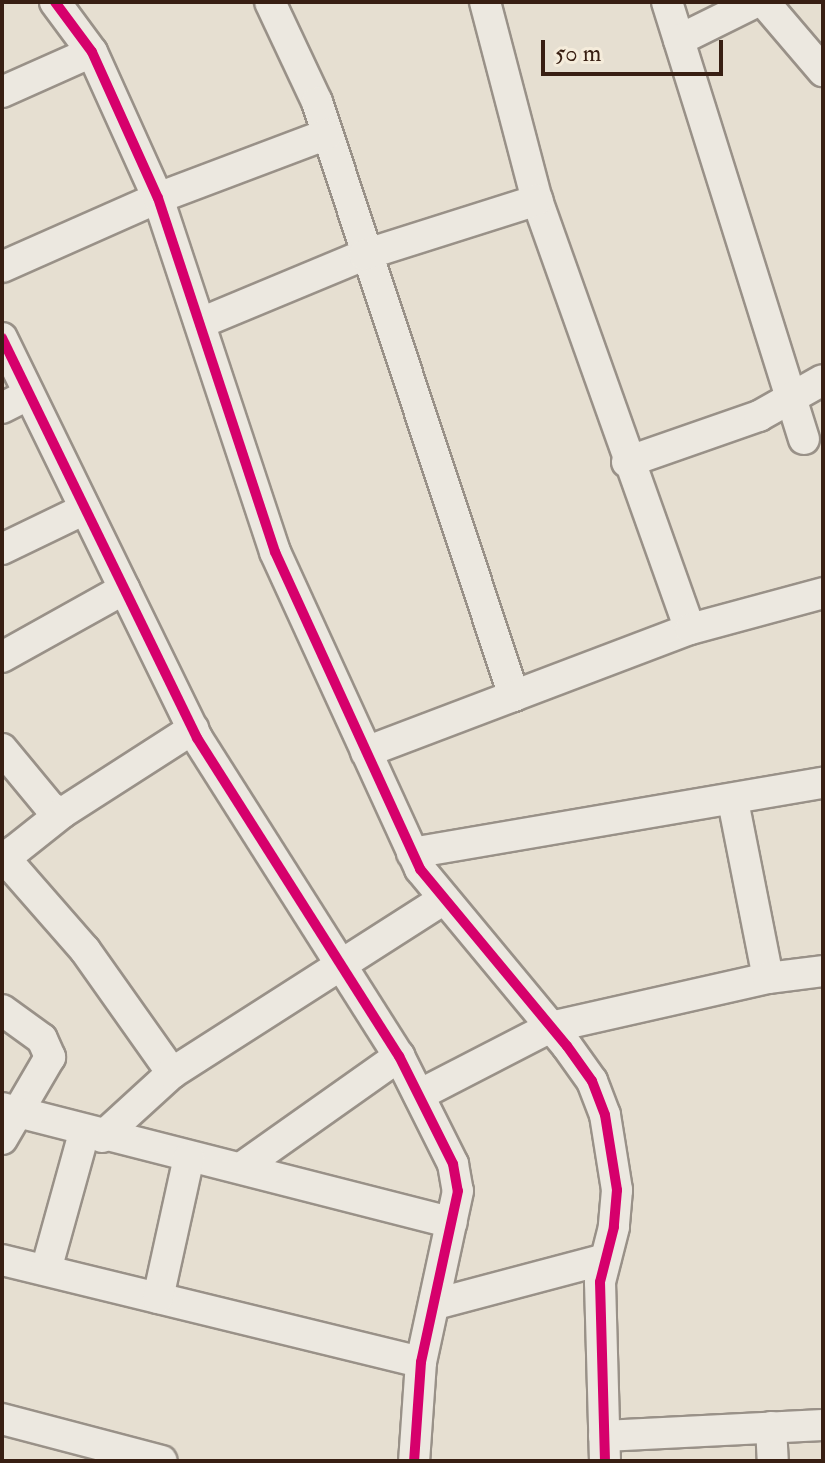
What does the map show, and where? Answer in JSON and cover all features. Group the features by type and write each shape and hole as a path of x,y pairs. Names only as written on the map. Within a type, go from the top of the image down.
{"street":[{"path":"55,2 92,52 158,198 203,322 275,552 412,853 444,899 592,1081 612,1144 615,1215 600,1282 604,1448 771,1427 823,1425"},
{"path":"270,2 298,56 327,134 364,255 514,696"},
{"path":"485,2 537,200 627,462 690,629"},
{"path":"667,2 804,439"},
{"path":"679,40 756,2"},
{"path":"764,2 823,71"},
{"path":"2,92 92,52"},
{"path":"2,267 158,198 327,134"},
{"path":"203,322 364,255 537,200"},
{"path":"2,338 193,729 340,968 399,1056 453,1164 458,1191 421,1362 414,1461"},
{"path":"627,462 791,400 823,380"},
{"path":"2,408 29,394"},
{"path":"2,549 85,509"},
{"path":"2,657 124,589"},
{"path":"366,752 690,629 823,593"},
{"path":"172,1073 85,950 8,862 14,851 62,813 193,729"},
{"path":"2,749 50,807 62,813"},
{"path":"412,853 733,801 823,783"},
{"path":"733,801 768,978"},
{"path":"46,1270 93,1135 172,1073 444,899"},
{"path":"419,1095 551,1027 768,978 823,971"},
{"path":"2,1010 42,1039 50,1057 6,1121 93,1135 241,1168 452,1223"},
{"path":"241,1168 399,1056"},
{"path":"158,1298 189,1157"},
{"path":"436,1304 605,1259"},
{"path":"2,1260 421,1362"},
{"path":"2,1419 59,1448 162,1461"},
{"path":"771,1427 773,1461"}],"cycle path":[{"path":"55,2 92,52 158,198 275,552 420,869 567,1046 592,1081 605,1115 617,1190 614,1227 600,1282 605,1461"},
{"path":"2,338 197,738 399,1056 453,1164 458,1191 421,1362 414,1461"}]}
